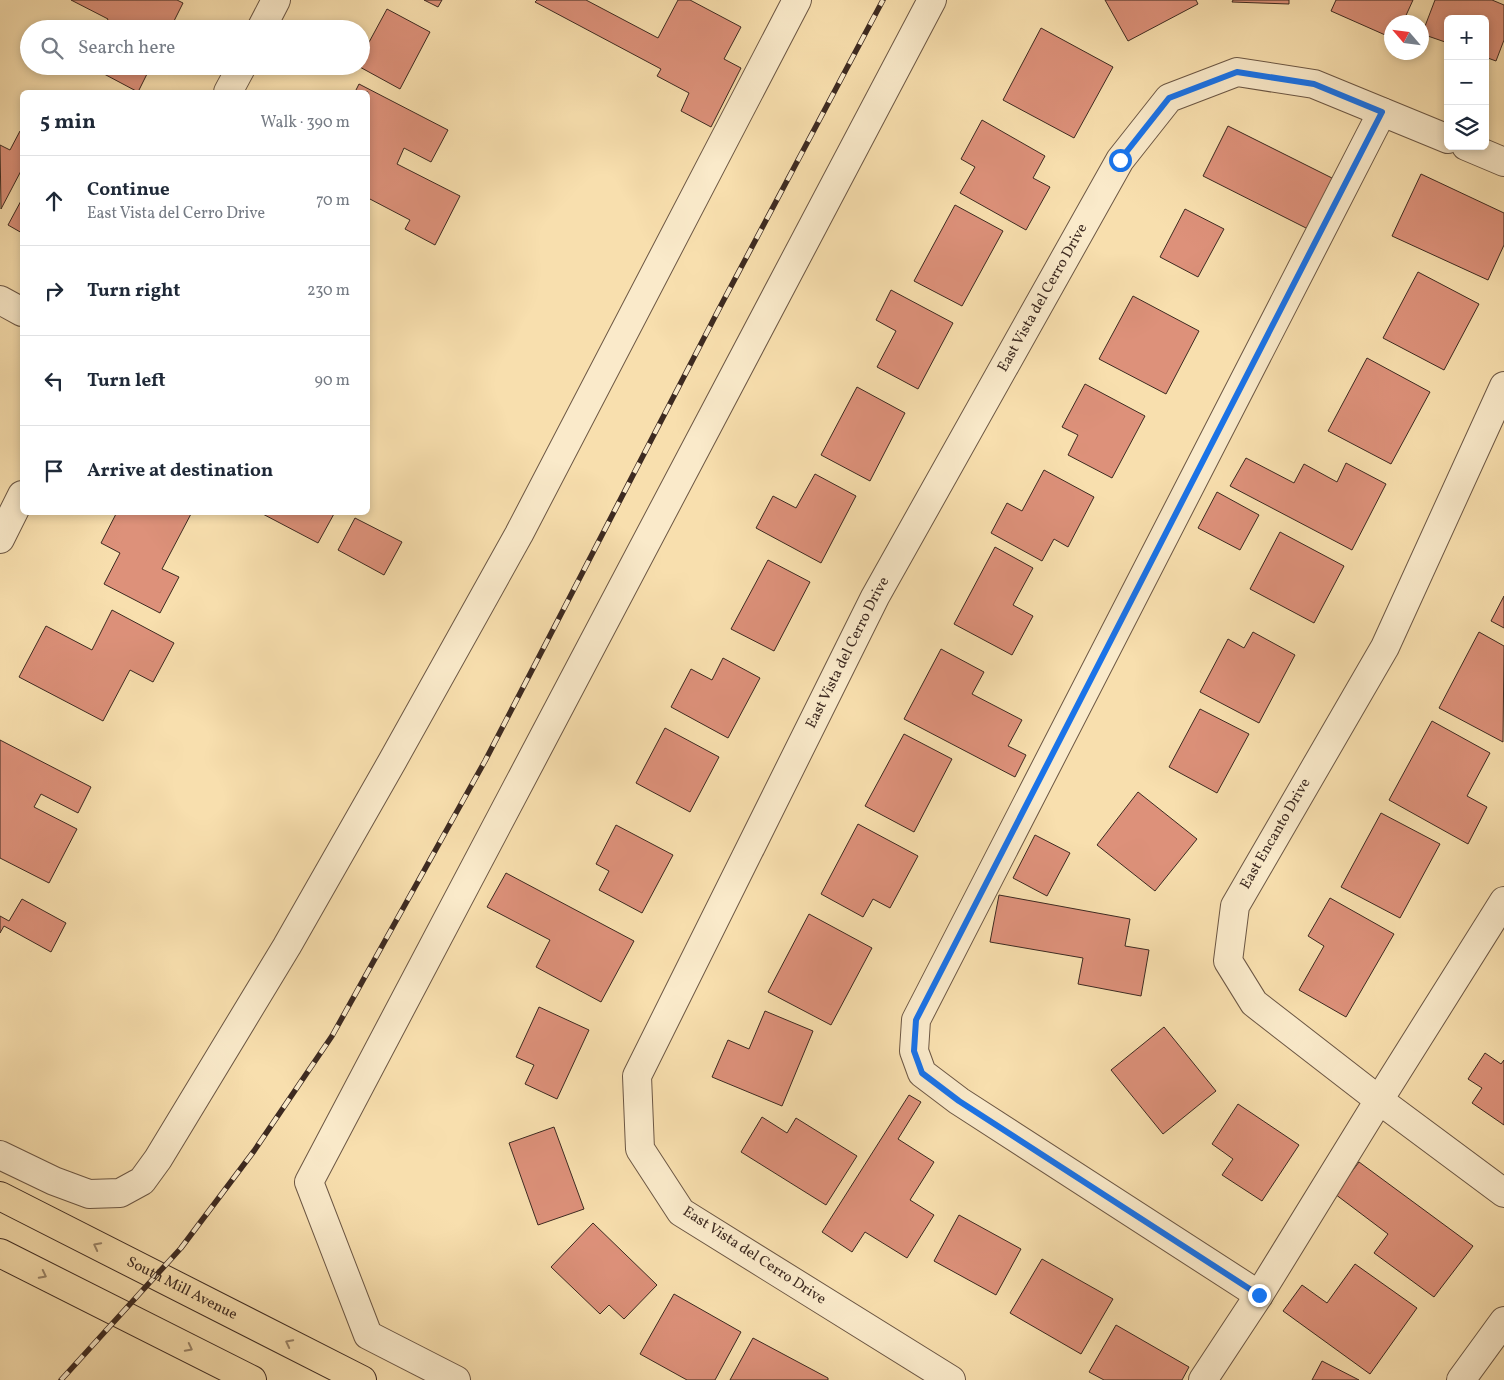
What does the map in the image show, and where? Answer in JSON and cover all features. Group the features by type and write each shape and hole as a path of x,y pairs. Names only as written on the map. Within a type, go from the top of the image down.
{"main road":[{"name":"South Mill Avenue","path":"0,1196 362,1380"},
{"path":"0,1253 252,1380"}],"street":[{"path":"266,20 276,0"},
{"path":"0,1155 54,1181 88,1194 120,1193 142,1181 158,1159 287,946 519,534 797,0"},
{"path":"456,1380 368,1335 308,1182 932,0"},
{"name":"East Vista del Cerro Drive","path":"951,1380 681,1212 640,1149 637,1076 875,598 1120,160 1169,98 1237,72 1314,84 1444,137"},
{"path":"229,90 237,75"},
{"path":"1259,1295 959,1101 922,1073 914,1051 916,1020 1382,112"},
{"path":"1476,150 1504,162"},
{"path":"0,300 20,311"},
{"name":"East Encanto Drive","path":"1504,386 1385,647 1235,906 1228,961 1254,1003 1379,1100 1504,1193"},
{"path":"0,539 20,499"},
{"path":"1203,1380 1259,1295 1504,901"},
{"path":"1461,1380 1504,1321"}],"building":[{"path":"71,0 177,0 183,3 174,20 108,19"},
{"path":"424,0 442,0 438,7"},
{"path":"537,0 586,0 658,38 678,0 690,0 741,27 724,59 741,68 711,127 681,111 689,93 657,76 661,69 535,2"},
{"path":"1105,0 1196,0 1198,4 1128,41"},
{"path":"1233,0 1289,0 1289,4 1232,2"},
{"path":"1336,0 1413,0 1406,15 1384,15 1384,34 1331,11"},
{"path":"1435,0 1492,0 1504,5 1504,40 1496,61 1489,58 1489,15 1444,15 1444,42 1429,36 1429,16"},
{"path":"387,9 430,32 400,89 370,73 370,40"},
{"path":"1041,28 1113,67 1074,138 1003,100"},
{"path":"106,75 146,75 139,90 134,90"},
{"path":"359,84 448,130 431,162 404,148 397,164 460,196 435,245 405,229 410,220 370,199 370,90 356,90"},
{"path":"982,120 1045,156 1033,178 1050,187 1026,230 960,193 975,167 961,159"},
{"path":"1228,126 1334,179 1308,229 1203,176"},
{"path":"20,131 20,173 1,209 0,145 10,150"},
{"path":"1421,174 1504,213 1504,245 1488,280 1392,236"},
{"path":"20,203 20,232 8,225"},
{"path":"955,205 1003,231 962,306 914,281"},
{"path":"1185,209 1224,229 1198,277 1160,257"},
{"path":"1418,272 1479,304 1444,370 1383,338"},
{"path":"891,290 953,323 918,389 877,367 896,331 876,320"},
{"path":"1133,296 1199,331 1166,394 1099,359"},
{"path":"1367,358 1430,392 1391,464 1328,431"},
{"path":"1085,384 1145,416 1112,478 1068,455 1078,435 1062,427"},
{"path":"857,387 905,413 870,481 821,455"},
{"path":"1246,458 1294,483 1304,464 1337,482 1346,463 1386,484 1352,550 1230,486"},
{"path":"1044,470 1094,497 1068,547 1054,539 1042,561 991,533 1007,503 1022,511"},
{"path":"815,474 856,496 821,563 756,528 773,496 796,508"},
{"path":"1217,492 1259,515 1240,550 1198,528"},
{"path":"115,515 190,515 162,569 179,577 160,613 104,584 120,553 101,543"},
{"path":"265,515 333,515 318,543"},
{"path":"355,518 402,542 384,575 338,550"},
{"path":"1280,532 1344,566 1314,623 1250,589"},
{"path":"995,547 1033,568 1013,605 1033,616 1012,655 954,624"},
{"path":"768,560 810,582 774,651 731,629"},
{"path":"1504,596 1504,628 1491,621"},
{"path":"112,610 174,643 153,682 130,670 103,721 19,677 46,626 92,650"},
{"path":"1253,632 1295,655 1259,723 1200,692 1228,639 1244,648"},
{"path":"1479,632 1504,646 1503,742 1439,708"},
{"path":"941,649 984,672 972,694 1022,720 1008,746 1026,755 1015,777 904,719"},
{"path":"723,658 760,678 728,738 671,707 691,669 712,680"},
{"path":"1200,709 1249,734 1217,793 1169,767"},
{"path":"1432,721 1490,753 1467,796 1487,807 1468,844 1389,800"},
{"path":"665,728 719,757 690,812 636,783"},
{"path":"904,734 952,759 914,832 865,806"},
{"path":"0,740 91,787 78,813 41,794 34,807 77,829 49,883 0,858"},
{"path":"1138,792 1197,839 1155,891 1097,845"},
{"path":"1381,813 1440,844 1400,918 1341,887"},
{"path":"858,824 918,856 890,908 873,899 863,917 821,894"},
{"path":"616,825 673,855 642,913 599,890 609,871 596,864"},
{"path":"1035,835 1070,853 1047,896 1013,878"},
{"path":"506,873 634,941 601,1002 536,967 550,940 487,907"},
{"path":"999,895 1130,919 1125,946 1149,950 1141,996 1078,984 1083,958 990,942"},
{"path":"1330,898 1394,934 1346,1017 1299,990 1324,946 1308,936"},
{"path":"22,899 66,923 51,952 4,926 0,933 0,916 9,921"},
{"path":"809,914 872,948 831,1025 768,992"},
{"path":"539,1007 589,1030 557,1099 525,1084 534,1065 516,1057"},
{"path":"765,1011 813,1031 782,1106 712,1077 728,1040 749,1049"},
{"path":"1164,1027 1216,1091 1163,1134 1111,1070"},
{"path":"1485,1053 1501,1064 1504,1060 1504,1125 1472,1103 1482,1088 1468,1079"},
{"path":"909,1095 921,1102 898,1139 934,1162 910,1200 934,1215 907,1258 865,1232 852,1252 822,1232"},
{"path":"1238,1104 1299,1145 1262,1201 1222,1175 1233,1159 1212,1144"},
{"path":"762,1117 787,1133 796,1118 857,1156 826,1205 741,1152"},
{"path":"554,1127 584,1209 538,1225 509,1143"},
{"path":"1359,1162 1473,1246 1434,1297 1374,1253 1388,1234 1335,1194"},
{"path":"959,1215 1021,1249 996,1295 934,1261"},
{"path":"593,1223 657,1285 624,1319 609,1305 600,1314 551,1267"},
{"path":"1042,1259 1113,1299 1081,1354 1010,1313"},
{"path":"1355,1264 1417,1308 1370,1374 1283,1311 1302,1285 1327,1303"},
{"path":"674,1294 741,1332 715,1380 687,1380 640,1354"},
{"path":"1116,1325 1189,1367 1182,1380 1104,1380 1089,1372"},
{"path":"753,1338 828,1378 828,1380 730,1380"},
{"path":"1322,1361 1359,1380 1312,1380"}],"railway":[{"path":"61,1380 181,1248 254,1151 332,1036 485,761 719,309 883,0"}],"route":[{"path":"1120,160 1169,98 1237,72 1314,84 1382,112 916,1020 914,1051 922,1073 959,1101 1259,1295"}]}
